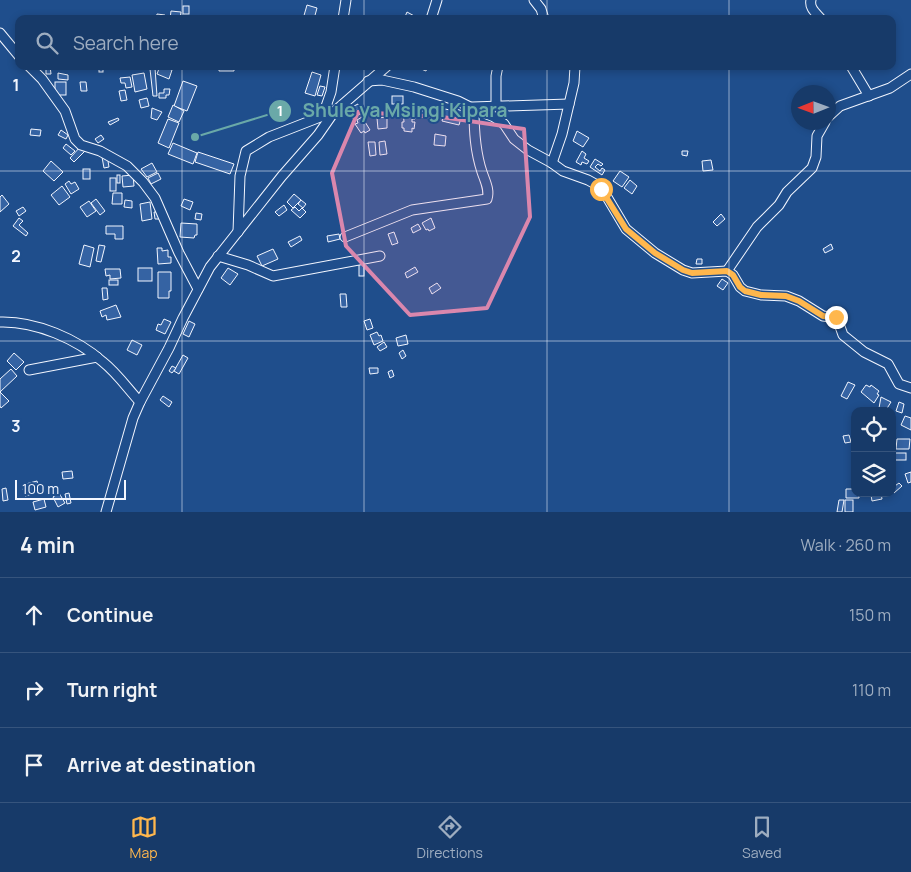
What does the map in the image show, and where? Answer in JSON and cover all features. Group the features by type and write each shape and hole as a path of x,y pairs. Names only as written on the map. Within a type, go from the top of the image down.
{"street":[{"path":"344,15 346,0"},
{"path":"432,15 437,0"},
{"path":"534,0 542,9 543,15"},
{"path":"811,0 812,10 817,15"},
{"path":"0,33 15,51"},
{"path":"33,70 42,79 65,112 75,140 81,145 100,151 127,166 143,182 155,198 198,289"},
{"path":"322,115 330,92 334,70"},
{"path":"106,512 133,418 140,402 170,348 198,289 218,256 318,135 334,112 382,70"},
{"path":"496,106 497,70"},
{"path":"552,163 562,134 574,83 575,70"},
{"path":"854,70 869,96"},
{"path":"836,110 855,99 890,88 911,74"},
{"path":"368,81 382,80 408,85 458,100 500,121 522,146 563,171 597,185 604,192 626,229 668,261 689,272 727,271 733,275 740,287 745,291 761,295 786,296 799,301 823,316 837,318 843,335 864,352 885,362 891,368 899,384 911,388"},
{"path":"472,108 569,104"},
{"path":"345,237 412,210 487,199 486,183 475,147 472,108"},
{"path":"238,232 240,176 246,151 261,141 322,115 334,112"},
{"path":"727,271 757,226 779,205 787,192 812,168 816,157 818,136 821,130"},
{"path":"218,256 248,265 273,276 380,256"},
{"path":"0,322 11,322 35,327 85,347 105,363 140,402"},
{"path":"29,370 98,357"}],"highlighted area":[{"path":"358,112 442,117 524,129 530,217 487,308 410,315 346,246 332,173"}],"building":[{"path":"307,5 317,8 315,15 304,15"},
{"path":"183,6 189,6 189,14 183,14"},
{"path":"171,11 181,12 180,15 170,15"},
{"path":"46,70 50,70 51,74 46,74"},
{"path":"150,70 155,70 157,96 153,96"},
{"path":"158,70 172,70 169,79 157,74"},
{"path":"312,72 321,75 315,96 305,93"},
{"path":"58,73 68,75 68,80 58,79"},
{"path":"144,73 147,89 135,92 132,75"},
{"path":"130,77 132,87 126,88 125,83 121,83 120,78"},
{"path":"183,81 197,86 187,111 174,106"},
{"path":"55,82 66,82 66,95 55,95"},
{"path":"80,82 86,82 87,91 81,91"},
{"path":"320,86 325,87 322,96 317,95"},
{"path":"164,89 170,89 169,95 166,95 166,98 159,98 159,93 164,93"},
{"path":"125,90 127,100 121,101 119,91"},
{"path":"392,96 403,96 403,104 392,104"},
{"path":"147,98 149,106 141,108 139,100"},
{"path":"358,104 362,113 352,118 350,114 356,110 354,106"},
{"path":"173,105 184,111 179,122 168,117"},
{"path":"152,108 162,112 157,120 151,118"},
{"path":"420,108 423,108 423,112 433,114 432,119 418,116"},
{"path":"445,109 463,111 459,125 442,121"},
{"path":"403,110 414,111 413,114 416,114 415,119 412,119 412,122 415,122 412,132 404,131 404,128 402,128 402,122 404,122"},
{"path":"362,117 370,130 365,133 364,131 361,133 355,124"},
{"path":"387,117 387,128 378,129 377,118"},
{"path":"118,118 119,120 110,125 108,122"},
{"path":"168,119 179,123 169,148 158,143"},
{"path":"31,129 41,130 40,136 30,135"},
{"path":"61,130 68,135 66,139 58,135"},
{"path":"577,131 589,138 583,147 573,141"},
{"path":"435,134 446,136 445,146 434,145"},
{"path":"101,135 104,139 98,143 95,139"},
{"path":"385,141 387,154 380,155 379,142"},
{"path":"368,142 375,142 376,155 370,156"},
{"path":"173,143 197,153 193,164 168,154"},
{"path":"66,144 75,151 71,155 63,148"},
{"path":"81,146 85,151 74,162 70,158"},
{"path":"582,151 586,154 584,158 589,161 587,164 582,162 581,165 576,162"},
{"path":"682,151 688,151 687,156 682,155"},
{"path":"198,152 234,164 230,174 195,162"},
{"path":"107,155 109,167 104,168 102,157"},
{"path":"595,159 603,164 601,166 598,164 595,167 600,171 602,168 605,170 602,175 590,167"},
{"path":"711,160 713,170 703,171 702,161"},
{"path":"51,161 63,172 54,181 43,171"},
{"path":"152,163 157,172 147,177 141,169"},
{"path":"83,169 90,169 90,179 83,179"},
{"path":"620,171 629,177 622,187 613,181"},
{"path":"158,173 161,179 151,184 148,178"},
{"path":"117,175 120,175 120,183 117,183"},
{"path":"133,175 134,186 123,187 122,176"},
{"path":"110,178 116,178 116,191 110,191"},
{"path":"630,180 637,186 632,194 624,188"},
{"path":"69,181 71,184 75,182 79,189 71,194 65,184"},
{"path":"62,186 70,197 59,205 51,195"},
{"path":"113,193 122,193 122,204 112,204"},
{"path":"294,194 301,200 293,208 287,202"},
{"path":"2,195 9,204 0,212 0,197"},
{"path":"96,199 105,211 100,215 91,203"},
{"path":"184,199 193,202 190,210 181,206"},
{"path":"125,200 132,201 132,208 124,207"},
{"path":"301,200 306,204 303,208 298,204"},
{"path":"89,201 96,211 87,217 80,207"},
{"path":"150,202 152,219 142,221 140,204"},
{"path":"284,205 287,210 279,216 275,212"},
{"path":"23,207 26,211 19,216 16,211"},
{"path":"295,207 299,211 302,208 306,212 300,218 291,210"},
{"path":"154,212 158,212 159,219 155,219"},
{"path":"196,213 202,214 201,220 195,219"},
{"path":"721,214 725,219 717,226 713,222"},
{"path":"19,218 23,221 19,225 28,233 26,236 13,226"},
{"path":"431,218 435,228 429,231 428,229 426,230 422,223"},
{"path":"181,223 197,224 197,235 194,238 180,237"},
{"path":"418,224 421,229 413,233 411,228"},
{"path":"106,226 123,226 123,239 115,239 115,234 106,234"},
{"path":"394,232 398,243 392,245 388,234"},
{"path":"339,234 340,239 328,242 327,236"},
{"path":"300,236 302,240 291,247 288,242"},
{"path":"831,244 833,249 825,253 823,249"},
{"path":"84,245 94,248 90,267 79,264"},
{"path":"99,245 105,246 101,262 96,261"},
{"path":"157,248 162,248 162,251 168,250 168,257 171,257 171,263 158,264"},
{"path":"273,249 278,259 262,266 257,256"},
{"path":"697,259 702,259 702,264 696,264"},
{"path":"359,263 364,263 364,276 359,276"},
{"path":"415,267 418,272 407,278 405,273"},
{"path":"138,268 152,268 152,281 138,281"},
{"path":"228,268 238,274 230,285 221,278"},
{"path":"105,269 120,269 121,278 110,279 110,275 106,276"},
{"path":"158,272 171,272 169,298 158,298"},
{"path":"722,279 728,283 723,290 717,286"},
{"path":"109,280 118,280 118,285 109,285"},
{"path":"437,283 441,288 432,294 429,288"},
{"path":"102,288 107,288 108,299 103,300"},
{"path":"340,294 346,294 347,307 341,307"},
{"path":"116,305 121,317 107,320 106,315 102,317 100,311"},
{"path":"164,319 171,322 165,334 156,330 158,324 161,325"},
{"path":"370,319 373,328 367,330 364,321"},
{"path":"189,321 195,324 189,337 183,334"},
{"path":"377,332 379,336 381,335 383,341 374,345 370,335"},
{"path":"406,335 408,344 398,346 396,338"},
{"path":"132,340 142,345 137,355 127,350"},
{"path":"384,342 387,347 380,351 377,347"},
{"path":"403,350 406,356 402,359 399,353"},
{"path":"14,353 24,362 16,370 7,361"},
{"path":"183,355 188,358 179,374 174,371"},
{"path":"172,366 176,368 172,373 169,371"},
{"path":"369,368 378,368 378,373 370,374"},
{"path":"11,369 17,376 0,392 0,379"},
{"path":"392,370 394,376 390,378 388,372"},
{"path":"848,382 855,385 847,399 841,396"},
{"path":"866,385 870,387 871,385 879,391 877,394 879,395 874,403 861,392"},
{"path":"0,392 9,401 1,408 0,406"},
{"path":"163,396 172,402 169,407 160,400"},
{"path":"881,397 891,402 888,407 879,407"},
{"path":"899,402 904,404 902,413 896,411"},
{"path":"905,416 911,418 911,430 901,425"},
{"path":"849,435 851,442 845,443 843,436"},
{"path":"897,439 910,439 909,449 896,449"},
{"path":"896,453 906,453 906,460 896,460"},
{"path":"72,471 73,478 63,479 62,472"},
{"path":"911,472 911,482 908,483 905,474"},
{"path":"37,481 40,492 25,496 22,485"},
{"path":"899,483 902,486 896,491 896,485"},
{"path":"6,488 8,500 3,501 2,489"},
{"path":"846,489 851,489 851,497 859,497 859,498 846,498"},
{"path":"59,493 65,503 58,507 53,497"},
{"path":"69,493 71,503 67,504 65,494"},
{"path":"871,497 882,497 882,499 872,501"},
{"path":"44,499 46,507 35,510 33,502"},
{"path":"839,500 844,500 842,512 837,512"},
{"path":"845,500 853,500 853,512 845,512"}],"place":[{"name":"Shule ya Msingi Kipara","path":"195,137"}],"route":[{"path":"601,189 611,207 633,236 655,253 683,270 692,273 727,271 733,275 740,287 745,291 761,295 777,294 786,296 799,301 823,316 836,317"}]}
